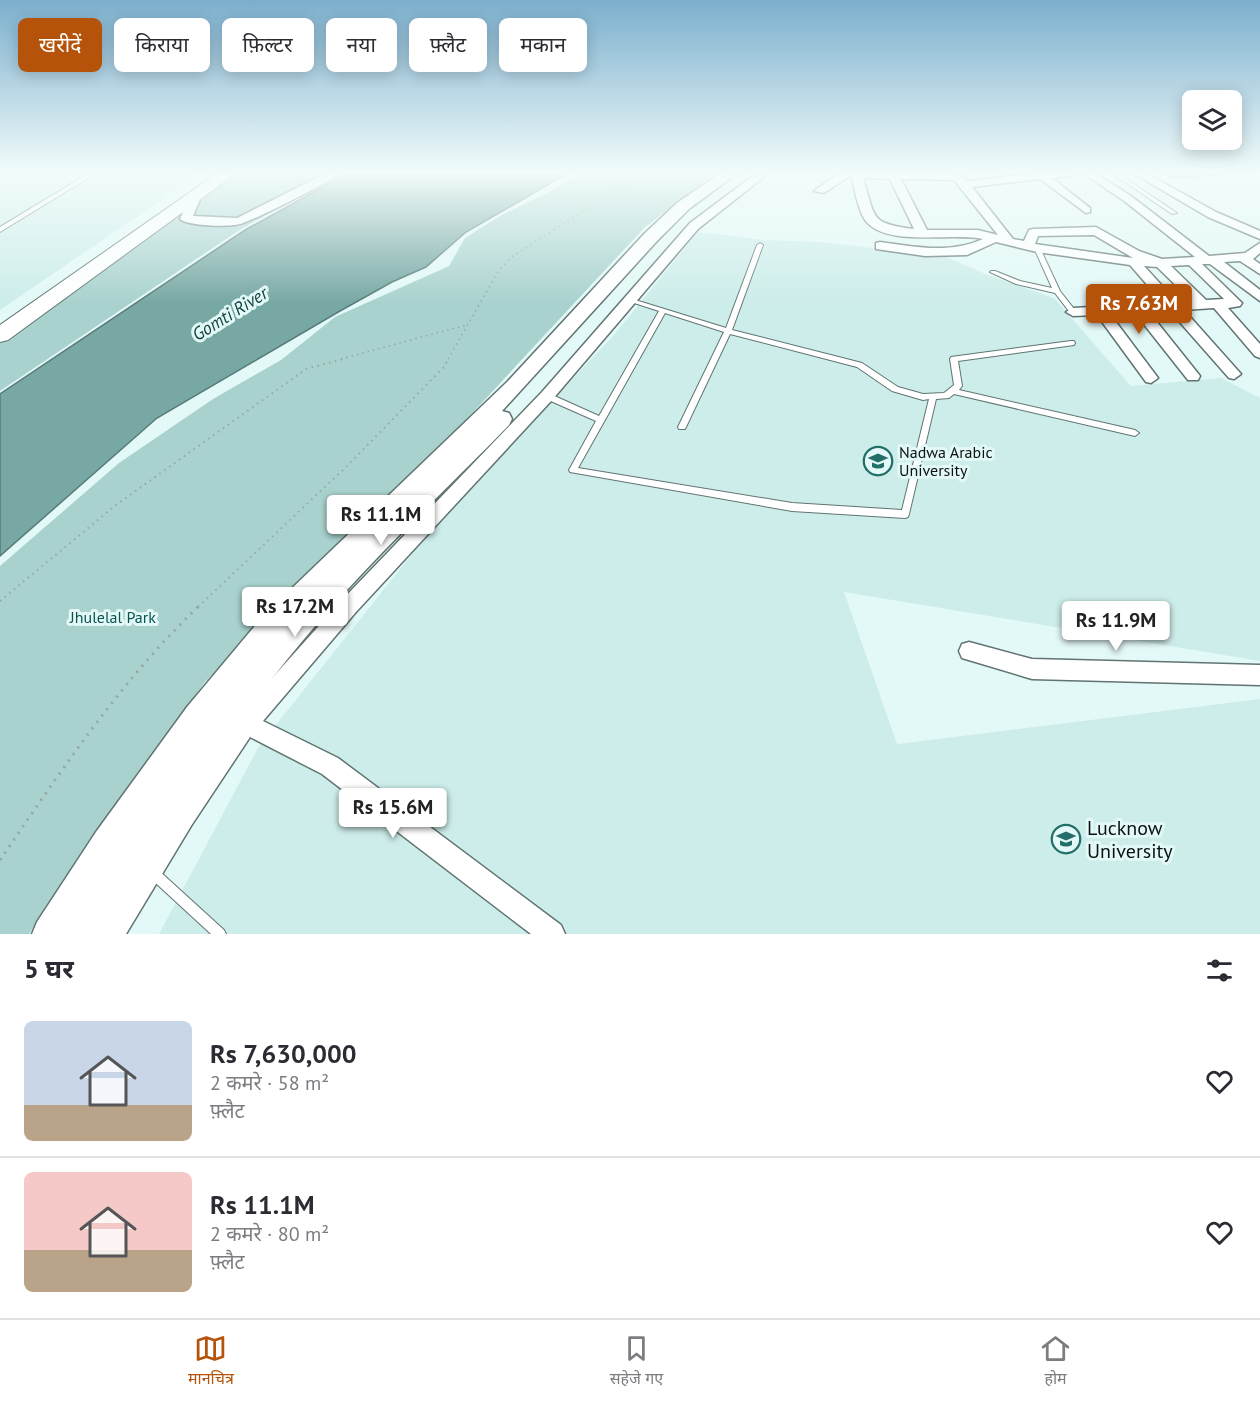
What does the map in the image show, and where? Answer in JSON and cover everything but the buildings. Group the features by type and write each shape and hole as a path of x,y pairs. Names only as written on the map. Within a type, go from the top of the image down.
{"main road":[{"path":"0,320 151,216"},
{"path":"0,335 169,216"}],"street":[{"path":"187,216 186,219 217,222 239,221 250,216"},
{"path":"49,934 107,843 197,717 273,624 514,387 673,216"},
{"path":"81,934 125,859 231,708 290,635 458,464 678,224 689,216"},
{"path":"111,934 152,872 183,818 246,724 349,606 547,396 694,226 708,216"},
{"path":"869,216 882,228 923,234 978,234 1032,247 1134,262 1193,262 1243,258 1260,247"},
{"path":"914,216 923,234"},
{"path":"991,216 1009,242"},
{"path":"1150,216 1260,297"},
{"path":"1216,216 1260,235"},
{"path":"1032,247 1033,233 1096,231 1135,254 1161,263 1209,304 1260,353"},
{"path":"880,246 925,252 967,251 994,238"},
{"path":"1243,258 1260,270"},
{"path":"1134,262 1234,374"},
{"path":"1072,312 1235,303 1193,262"},
{"path":"1138,308 1193,376"},
{"path":"1100,310 1151,378"},
{"path":"969,651 1032,669 1260,675"},
{"path":"246,724 330,766 552,934"}],"lane":[{"path":"0,230 24,216"},
{"path":"682,427 728,331 760,245"},
{"path":"1032,247 1072,312"},
{"path":"993,272 1018,283 1057,291"},
{"path":"630,300 728,331 859,365 895,389 923,397 946,396 958,386 954,359 1071,343"},
{"path":"663,310 573,470 792,507 904,514 933,397"},
{"path":"953,391 1135,433"},
{"path":"547,396 601,420"},
{"path":"152,872 220,934"}],"path":[{"path":"0,860 81,742 163,640 347,466 444,367 499,270 513,256 577,216"},
{"path":"0,601 116,505 306,369 466,325"}],"shaded area":[{"path":"0,216 138,216 0,310"},
{"path":"698,232 765,240 821,242 947,257 985,274 1054,298 1131,386 1221,378 1260,398 1260,661 844,592 897,744 1260,699 1260,934 159,934 259,746 436,524 614,335"}],"green space":[{"path":"175,216 265,216 241,229 0,391 0,340"},
{"name":"Jhulelal Park","path":"500,216 660,216 645,227 464,422 358,524 204,683 72,867 29,934 0,934 0,566 119,463 213,399 281,360 335,317 449,266 465,238"}],"water":[{"name":"Gomti River","path":"271,216 494,216 466,232 426,267 392,282 340,311 157,418 0,556 0,394 245,230"}],"place":[{"name":"Nadwa Arabic University","path":"878,461"},
{"name":"Lucknow University","path":"1066,839"}]}
